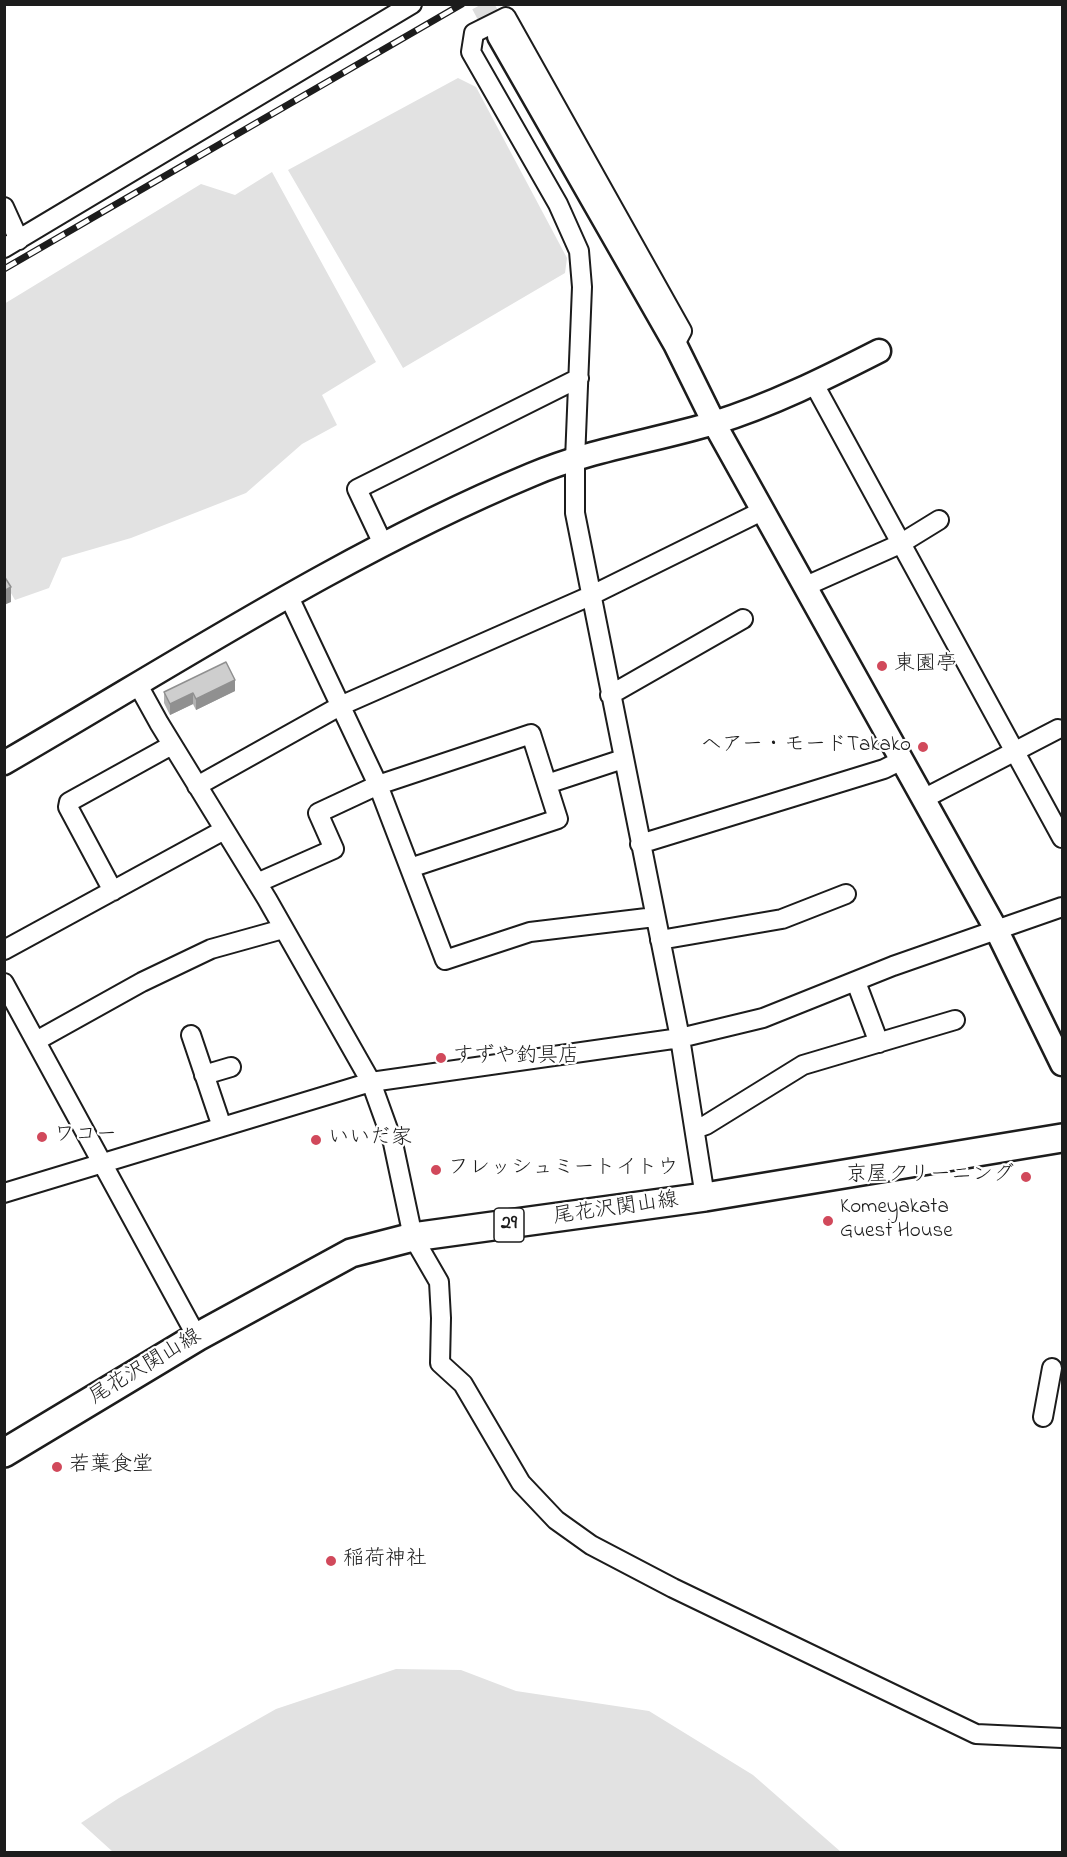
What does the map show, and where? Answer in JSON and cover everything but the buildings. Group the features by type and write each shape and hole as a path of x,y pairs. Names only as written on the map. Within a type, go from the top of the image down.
{"main road":[{"name":"尾花沢関山線","path":"4,1452 197,1337 351,1253 413,1237 705,1197 1062,1138"}],"street":[{"path":"4,207 12,244 412,4"},
{"path":"675,344 682,331 506,18 474,33 471,52 558,204 579,251 582,287 575,513 680,1038 705,1197"},
{"path":"499,36 675,344 714,423 997,931 1062,1064"},
{"path":"4,763 383,544 469,502 534,473 714,423 814,384 879,351"},
{"path":"383,544 357,489 579,378"},
{"path":"814,384 1062,838"},
{"path":"197,786 340,706 590,596 764,510"},
{"path":"806,586 900,544 939,520"},
{"path":"289,597 378,785 445,960 530,932 655,917"},
{"path":"610,695 743,619"},
{"path":"138,685 257,883 371,1082 393,1143 413,1237 439,1282 440,1363 463,1383 521,1483 556,1520 591,1545 673,1588 976,1734 1062,1738"},
{"path":"923,799 1015,754 1058,729"},
{"path":"257,883 334,849 318,813 378,785 531,734 558,819 410,868"},
{"path":"113,891 68,807 69,802 172,745"},
{"path":"547,784 623,759"},
{"path":"640,844 884,769 902,760"},
{"path":"4,950 224,830"},
{"path":"660,940 782,920 846,894"},
{"path":"4,1193 371,1082 680,1038 763,1018 893,966 1062,907"},
{"path":"36,1041 142,982 211,949 283,929"},
{"path":"856,982 879,1043"},
{"path":"4,983 197,1337"},
{"path":"695,1129 706,1125 803,1065 955,1020"},
{"path":"191,1035 222,1128"},
{"path":"204,1075 231,1067"},
{"path":"1043,1417 1051,1368"}],"shaded area":[{"path":"458,78 476,87 567,258 565,273 403,368 288,170"},
{"path":"272,172 376,362 322,395 337,425 302,444 246,493 131,538 62,558 49,588 15,600 4,581 4,304 201,184 235,195"},
{"path":"396,1669 461,1670 516,1691 649,1711 753,1775 841,1852 113,1852 81,1823 119,1798 276,1709"}],"tunnel":[{"path":"482,4 499,36"}],"railway":[{"path":"4,269 462,4"}],"place":[{"name":"東園亭","path":"882,666"},
{"name":"ヘアー・モードTakako","path":"923,747"},
{"name":"すずや釣具店","path":"441,1058"},
{"name":"ワコー","path":"42,1137"},
{"name":"いいだ家","path":"316,1140"},
{"name":"フレッシュミートイトウ","path":"436,1170"},
{"name":"京屋クリーニング","path":"1026,1177"},
{"name":"Komeyakata Guest House","path":"828,1221"},
{"name":"若葉食堂","path":"57,1467"},
{"name":"稲荷神社","path":"331,1561"}]}
